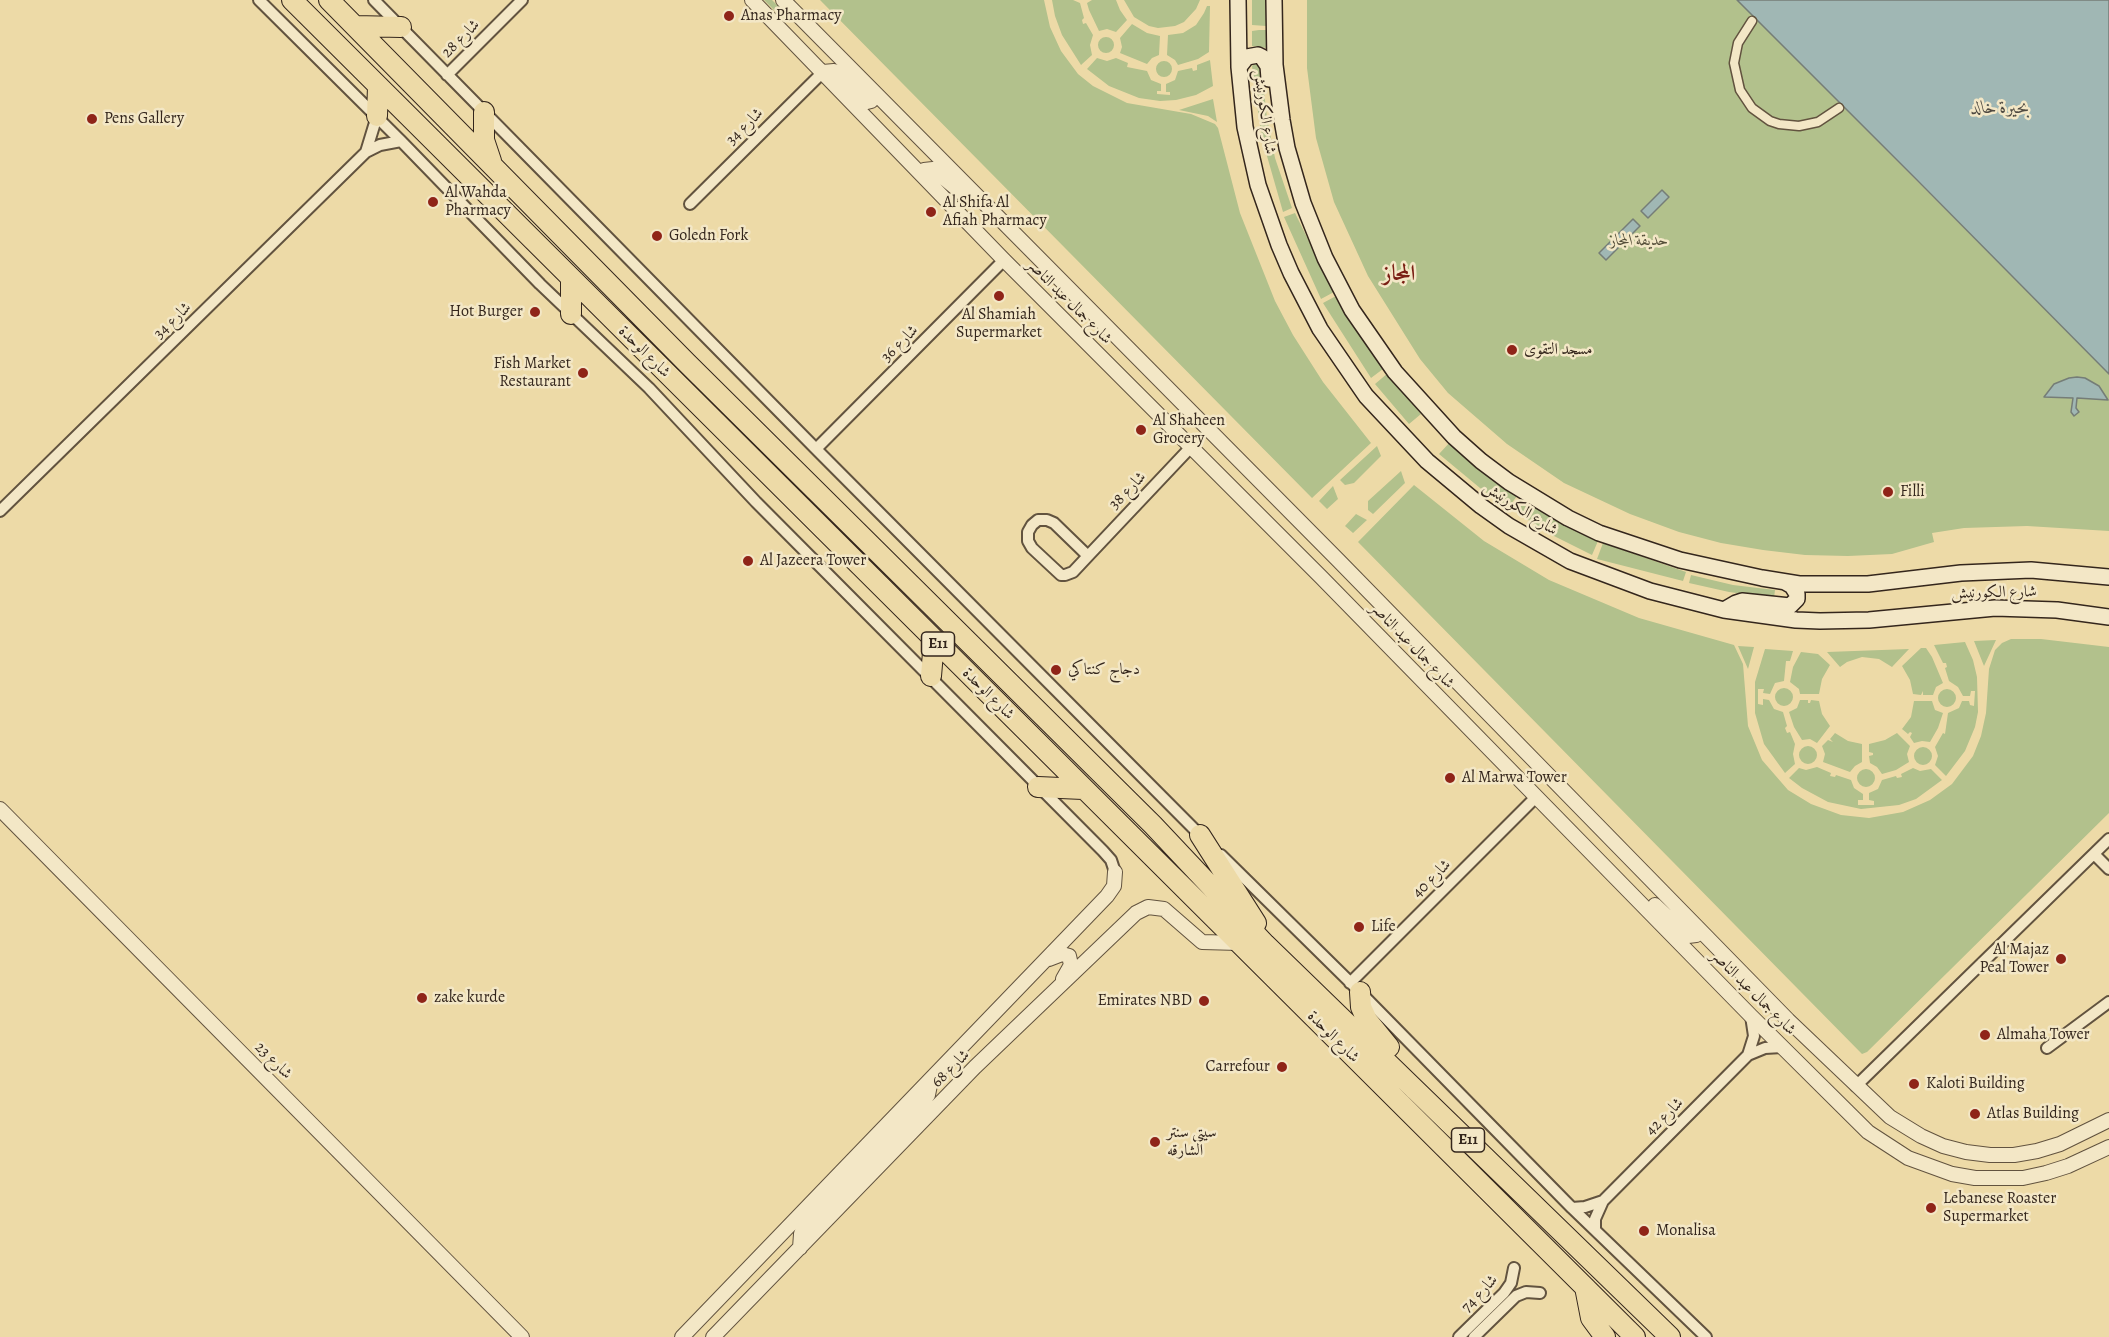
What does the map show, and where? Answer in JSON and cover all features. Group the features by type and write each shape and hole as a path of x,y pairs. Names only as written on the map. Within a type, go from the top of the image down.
{"highway":[{"name":"شارع الوحدة","path":"292,0 1635,1337"},
{"name":"شارع الوحدة","path":"329,0 695,371 1153,825 1265,944 1670,1337"},
{"path":"355,26 401,27"},
{"path":"376,116 378,86"},
{"path":"484,112 484,140 493,166"},
{"path":"570,279 571,314"},
{"path":"931,676 934,641"},
{"path":"1038,787 1083,789"},
{"path":"1200,835 1247,907 1265,944"},
{"path":"1355,987 1366,1020 1386,1044 1405,1079"},
{"path":"1585,1287 1591,1318 1605,1337"}],"main road":[{"name":"شارع الكورنيش","path":"1238,0 1241,98 1251,156 1258,185 1279,245 1300,292 1320,329 1380,413 1453,485 1509,526 1570,561 1626,583 1724,610 1820,621 1869,620 1995,608 2057,610 2109,617"},
{"name":"شارع الكورنيش","path":"1274,0 1275,66 1282,120 1294,175 1313,231 1352,310 1380,352 1407,386 1474,455 1509,482 1538,501 1599,533 1689,562 1785,582 1834,585 1868,584 1998,570 2063,572 2109,577"},
{"path":"1239,67 1247,57 1252,55 1262,57 1266,61 1272,107 1282,120"},
{"path":"1724,610 1742,601 1790,606 1797,599 1797,594 1792,586 1785,582"}],"street":[{"path":"259,0 401,141 522,266 649,388 756,502 1104,851 1111,860 1115,872"},
{"path":"374,0 1200,835 1355,987 1572,1208 1706,1337"},
{"name":"شارع 28","path":"447,75 522,0"},
{"name":"شارع جمال عبد الناصر","path":"752,0 1004,260 1321,577 1751,1016 1868,1132 1908,1158 1929,1168 1976,1178 2023,1178 2046,1173 2068,1166 2109,1147"},
{"name":"شارع جمال عبد الناصر","path":"783,0 1700,928 1788,1020 1856,1086 1901,1125 1943,1146 1978,1154 2014,1155 2060,1144 2109,1120"},
{"path":"1752,21 1738,43 1734,63 1740,90 1752,108 1770,121 1799,126 1818,122 1839,108"},
{"path":"823,72 834,71 867,102 877,95"},
{"name":"شارع 34","path":"690,204 823,72"},
{"path":"366,152 376,116"},
{"name":"شارع 34","path":"0,511 366,152 380,145 401,141"},
{"path":"921,173 924,170 933,169 967,199 980,200"},
{"name":"شارع 36","path":"816,449 1004,260"},
{"name":"شارع 38","path":"1088,556 1054,523 1047,520 1038,520 1028,532 1028,541 1032,548 1061,575 1073,572 1190,448"},
{"name":"شارع 40","path":"1355,987 1536,797"},
{"name":"شارع 23","path":"0,809 522,1337"},
{"path":"1856,1086 2109,839"},
{"path":"2094,854 2109,869"},
{"name":"شارع 68","path":"682,1337 1107,896 1114,886 1115,872"},
{"path":"1635,897 1649,900 1688,936 1696,935 1700,928"},
{"name":"شارع 68","path":"713,1337 975,1067 1136,913 1148,907 1156,907 1170,913 1204,943 1239,943"},
{"path":"1041,964 1058,955 1069,956 1071,965 1058,989"},
{"path":"1735,999 1734,994 1743,988 1778,1020 1788,1020"},
{"path":"2047,1048 2109,1002"},
{"path":"1748,1055 1754,1036 1751,1016"},
{"path":"1748,1055 1765,1048 1782,1047"},
{"name":"شارع 42","path":"1595,1230 1595,1219 1603,1201 1748,1055"},
{"path":"800,1248 803,1228 808,1219 918,1109 928,1095 931,1080"},
{"path":"1572,1208 1585,1207 1603,1201"},
{"name":"شارع 74","path":"1460,1337 1504,1293 1513,1277 1514,1268"},
{"name":"شارع 74","path":"1474,1337 1516,1296 1526,1292 1540,1293"}],"green space":[{"path":"764,0 772,0 790,18 786,22"},
{"path":"820,0 1044,0 1050,27 1061,51 1078,74 1093,86 1127,103 1191,114 1215,124 1218,128 1240,213 1275,301 1293,335 1323,382 1371,443 1312,498"},
{"path":"1052,0 1073,0 1080,3 1084,18 1083,24 1086,23 1093,35 1090,45 1092,55 1081,65 1062,35"},
{"path":"1092,0 1116,0 1127,20 1116,32 1107,29 1099,31 1087,3"},
{"path":"1124,0 1200,0 1196,9 1184,22 1175,26 1158,28 1149,26 1134,17"},
{"path":"1252,0 1266,0 1266,26 1252,25"},
{"name":"حديقة المجاز","path":"1307,0 1737,0 2109,374 2109,531 2027,526 1964,528 1932,533 1934,542 1892,554 1805,555 1721,543 1679,532 1630,514 1564,483 1507,444 1448,393 1420,359 1368,276 1334,202 1316,138 1307,68"},
{"path":"1207,6 1210,6 1209,52 1198,59 1178,65 1167,55 1168,35 1183,33 1196,25"},
{"path":"1132,24 1147,33 1160,36 1159,55 1147,64 1120,53 1122,47 1120,38"},
{"path":"1266,30 1267,48 1252,46 1252,31"},
{"path":"1103,37 1109,37 1114,45 1112,51 1103,53 1098,48 1098,42"},
{"path":"1097,58 1107,61 1116,58 1128,63 1127,67 1147,71 1151,80 1161,84 1161,91 1157,91 1157,94 1170,95 1170,92 1166,92 1166,84 1175,80 1178,71 1192,68 1193,71 1197,70 1197,65 1210,60 1213,86 1196,95 1176,100 1160,101 1139,98 1109,86 1087,69"},
{"path":"1161,61 1167,61 1172,69 1170,75 1161,77 1156,72 1156,66"},
{"path":"1256,62 1261,65 1267,118 1259,119 1252,66"},
{"path":"1213,99 1217,122 1208,116 1179,110"},
{"path":"1268,123 1275,158 1292,208 1283,212 1260,125"},
{"path":"1295,213 1334,292 1321,299 1284,217"},
{"path":"1336,296 1383,369 1371,378 1323,303"},
{"path":"1388,373 1421,414 1409,424 1375,384"},
{"path":"1451,441 1517,496 1508,508 1439,454"},
{"path":"1377,446 1381,456 1354,483 1345,485 1340,480"},
{"path":"1401,471 1405,483 1373,514 1368,510 1368,501"},
{"path":"1414,485 1484,541 1549,580 1639,618 1734,645 1743,664 1748,726 1762,760 1788,790 1811,804 1841,815 1869,818 1903,812 1930,800 1952,784 1973,756 1981,736 1986,713 1989,669 1995,650 2002,643 2011,639 2041,639 2109,647 2109,813 1867,1052 1862,1054 1358,542"},
{"path":"1333,486 1338,499 1327,509 1319,501"},
{"path":"1522,500 1598,541 1592,555 1546,532 1515,511"},
{"path":"1356,514 1367,520 1353,533 1345,526"},
{"path":"1603,543 1686,572 1683,581 1597,559"},
{"path":"1691,575 1733,585 1775,590 1774,598 1729,592 1689,583"},
{"path":"1996,640 1984,666 1974,641"},
{"path":"1965,642 1977,677 1978,712 1975,727 1965,751 1946,776 1935,765 1938,756 1935,747 1943,733 1945,734 1948,713 1959,708 1962,701 1969,701 1970,705 1974,706 1975,691 1971,691 1970,696 1963,696 1958,687 1949,681 1945,668 1946,663 1943,663 1934,645"},
{"path":"1738,646 1754,647 1748,669"},
{"path":"1921,648 1926,648 1932,657 1943,683 1936,687 1933,695 1923,695 1923,691 1921,695 1913,694 1910,680 1902,666"},
{"path":"1765,649 1793,651 1790,661 1786,661 1784,681 1775,683 1770,694 1763,693 1764,689 1758,689 1758,704 1763,705 1763,699 1769,700 1774,709 1783,712 1787,726 1785,728 1787,733 1790,732 1795,744 1793,754 1795,764 1785,773 1764,744 1755,713 1755,682"},
{"path":"1909,649 1892,667 1879,659 1862,657 1840,667 1827,652"},
{"path":"1801,652 1818,654 1830,665 1822,679 1819,694 1800,694 1799,689 1790,682 1793,667"},
{"path":"1784,688 1790,691 1793,697 1790,703 1784,706 1778,703 1775,697 1778,691"},
{"path":"1947,689 1953,692 1956,698 1953,704 1947,707 1941,704 1938,698 1941,692"},
{"path":"1800,700 1808,700 1808,703 1811,700 1819,701 1822,714 1830,726 1817,743 1810,739 1802,740 1794,727 1789,712 1797,708"},
{"path":"1914,701 1932,701 1935,710 1943,713 1930,742 1914,743 1910,737 1912,733 1908,734 1902,729 1911,717"},
{"path":"1835,733 1848,741 1862,744 1862,762 1850,772 1823,762 1825,754 1822,746 1828,740 1833,742 1830,739"},
{"path":"1897,733 1910,746 1907,754 1909,762 1896,770 1882,774 1870,763 1869,756 1873,753 1869,752 1869,744 1885,740"},
{"path":"1808,746 1814,749 1817,755 1814,761 1808,764 1802,761 1799,755 1802,749"},
{"path":"1923,747 1929,750 1932,756 1929,762 1923,765 1917,762 1914,756 1917,750"},
{"path":"1817,767 1831,773 1830,776 1835,777 1836,775 1851,780 1854,788 1863,794 1863,800 1858,800 1858,805 1874,805 1874,801 1869,800 1869,793 1878,789 1882,780 1896,776 1897,778 1902,777 1901,774 1913,768 1920,771 1931,769 1942,780 1916,799 1899,805 1861,809 1828,802 1789,778 1799,768 1806,770"},
{"path":"1866,769 1872,772 1875,778 1872,784 1866,787 1860,784 1857,778 1860,772"}],"water":[{"name":"بحيرة خالد","path":"1737,0 2109,0 2109,374 1915,178"},
{"path":"1662,190 1669,197 1648,218 1641,211"},
{"path":"1633,219 1640,226 1606,260 1599,253"},
{"path":"2077,377 2085,378 2099,386 2108,400 2077,398 2076,408 2079,412 2074,416 2071,412 2073,398 2044,397 2054,384"}],"place":[{"name":"Anas Pharmacy","path":"729,16"},
{"name":"Pens Gallery","path":"92,119"},
{"name":"Al Wahda Pharmacy","path":"433,202"},
{"name":"Al Shifa Al Afiah Pharmacy","path":"931,212"},
{"name":"Goledn Fork","path":"657,236"},
{"name":"Al Shamiah Supermarket","path":"999,296"},
{"name":"Hot Burger","path":"535,312"},
{"name":"مسجد التقوى","path":"1512,350"},
{"name":"Fish Market Restaurant","path":"583,373"},
{"name":"Al Shaheen Grocery","path":"1141,430"},
{"name":"Filli","path":"1888,492"},
{"name":"Al Jazeera Tower","path":"748,561"},
{"name":"دجاج كنتاكي","path":"1056,670"},
{"name":"Al Marwa Tower","path":"1450,778"},
{"name":"Life","path":"1359,927"},
{"name":"Al Majaz Peal Tower","path":"2061,959"},
{"name":"zake kurde","path":"422,998"},
{"name":"Emirates NBD","path":"1204,1001"},
{"name":"Almaha Tower","path":"1985,1035"},
{"name":"Carrefour","path":"1282,1067"},
{"name":"Kaloti Building","path":"1914,1084"},
{"name":"Atlas Building","path":"1975,1114"},
{"name":"سيتي سنتر الشارقه","path":"1155,1142"},
{"name":"Lebanese Roaster Supermarket","path":"1931,1208"},
{"name":"Monalisa","path":"1644,1231"}],"district":[{"name":"المجاز","path":"1399,275"}]}
